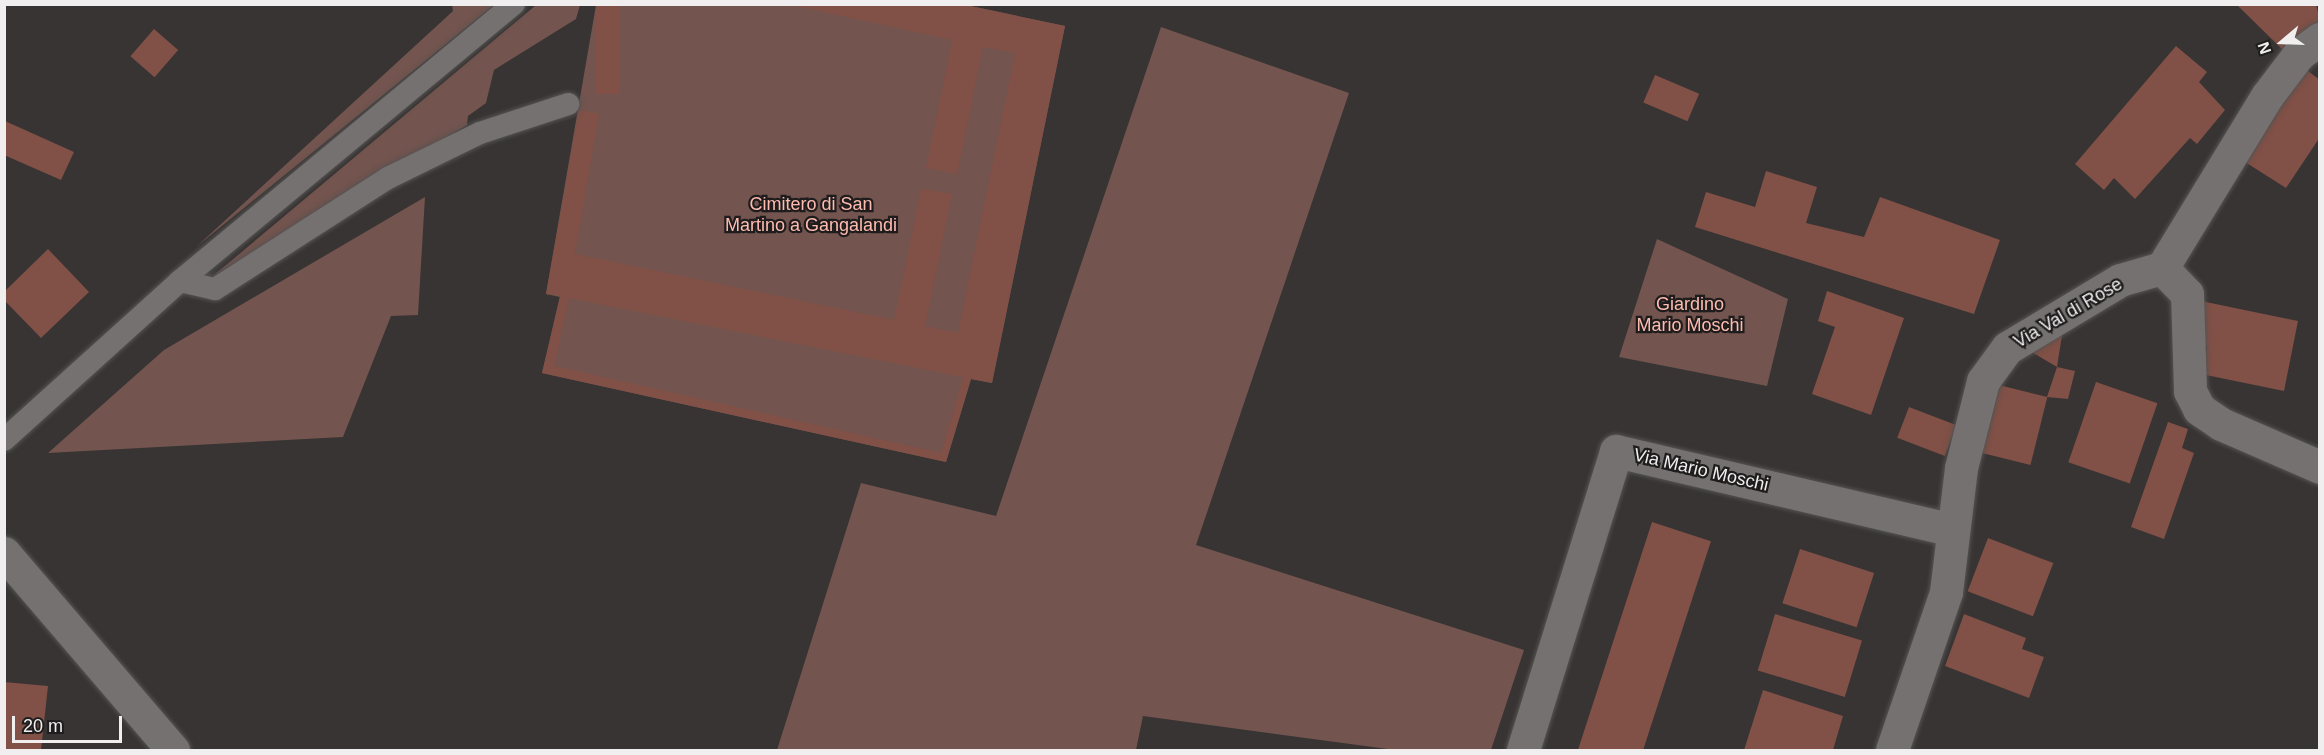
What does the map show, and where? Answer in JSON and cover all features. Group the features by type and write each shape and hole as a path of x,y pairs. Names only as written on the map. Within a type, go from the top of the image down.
{"street":[{"path":"2319,39 2299,54 2267,96 2162,268 2187,294 2190,391 2199,409 2221,424 2319,467"},
{"name":"Via Val di Rose","path":"1892,750 1946,592 1961,468 1983,381 2007,348 2120,280 2162,268"},
{"name":"Via Mario Moschi","path":"1523,750 1616,451 1952,530"},
{"path":"4,553 173,750"}],"lane":[{"path":"4,440 180,282 514,4"},
{"path":"180,282 215,288 388,178 480,133 568,104"}],"green space":[{"name":"Cimitero di San Martino a Gangalandi","path":"961,4 1065,26 992,383 971,379 946,462 542,373 560,297 546,294 596,5"},
{"path":"452,5 494,5 196,247 453,11"},
{"path":"536,5 580,5 576,19 494,70 486,103 468,116 467,125 213,276"},
{"path":"1161,27 1349,93 1196,545 1524,650 1491,750 1395,750 1143,716 1136,750 777,750 861,483 996,516"},
{"path":"425,197 418,315 391,316 343,437 48,453 164,350"},
{"name":"Giardino Mario Moschi","path":"1657,239 1788,299 1767,386 1619,357"}],"building":[{"path":"596,4 619,4 619,94 596,94"},
{"path":"787,4 961,4 1065,26 992,383 971,379 946,462 542,373 560,296 546,294 579,110 599,114 575,254 894,320 921,189 952,194 925,326 958,333 1015,53 983,47 957,174 926,168 952,40","holes":["569,298 963,377 941,453 554,366"]},
{"path":"2236,4 2316,4 2320,21 2287,54"},
{"path":"154,29 178,50 155,77 130,56"},
{"path":"2176,46 2207,72 2199,82 2225,110 2197,144 2190,138 2135,199 2114,178 2104,190 2075,164"},
{"path":"2296,62 2320,80 2320,137 2286,188 2234,155"},
{"path":"1655,75 1699,94 1687,121 1643,103"},
{"path":"5,121 74,152 61,180 4,155"},
{"path":"1766,171 1817,187 1806,223 1864,237 1880,197 2000,240 1974,314 1695,227 1706,192 1755,207"},
{"path":"48,249 89,292 41,338 5,301 5,291"},
{"path":"1827,291 1904,318 1871,415 1812,394 1835,327 1818,321"},
{"path":"2201,301 2298,321 2284,391 2201,374 2207,347 2192,344"},
{"path":"2063,329 2057,367 2028,350"},
{"path":"2057,367 2075,371 2068,399 2047,397"},
{"path":"2096,382 2157,403 2130,484 2068,462"},
{"path":"1995,384 2047,397 2030,465 1978,452"},
{"path":"1909,407 1957,425 1945,456 1897,438"},
{"path":"2168,422 2188,429 2182,448 2194,453 2164,539 2131,527"},
{"path":"1652,522 1711,541 1643,750 1578,749"},
{"path":"1988,538 2053,563 2033,616 1968,591"},
{"path":"1800,549 1874,573 1857,627 1782,603"},
{"path":"1775,614 1862,641 1845,697 1758,670"},
{"path":"1964,614 2026,638 2022,649 2044,657 2029,698 1945,666"},
{"path":"4,682 48,686 41,750 4,750"},
{"path":"1763,690 1843,716 1833,750 1744,750"}]}
